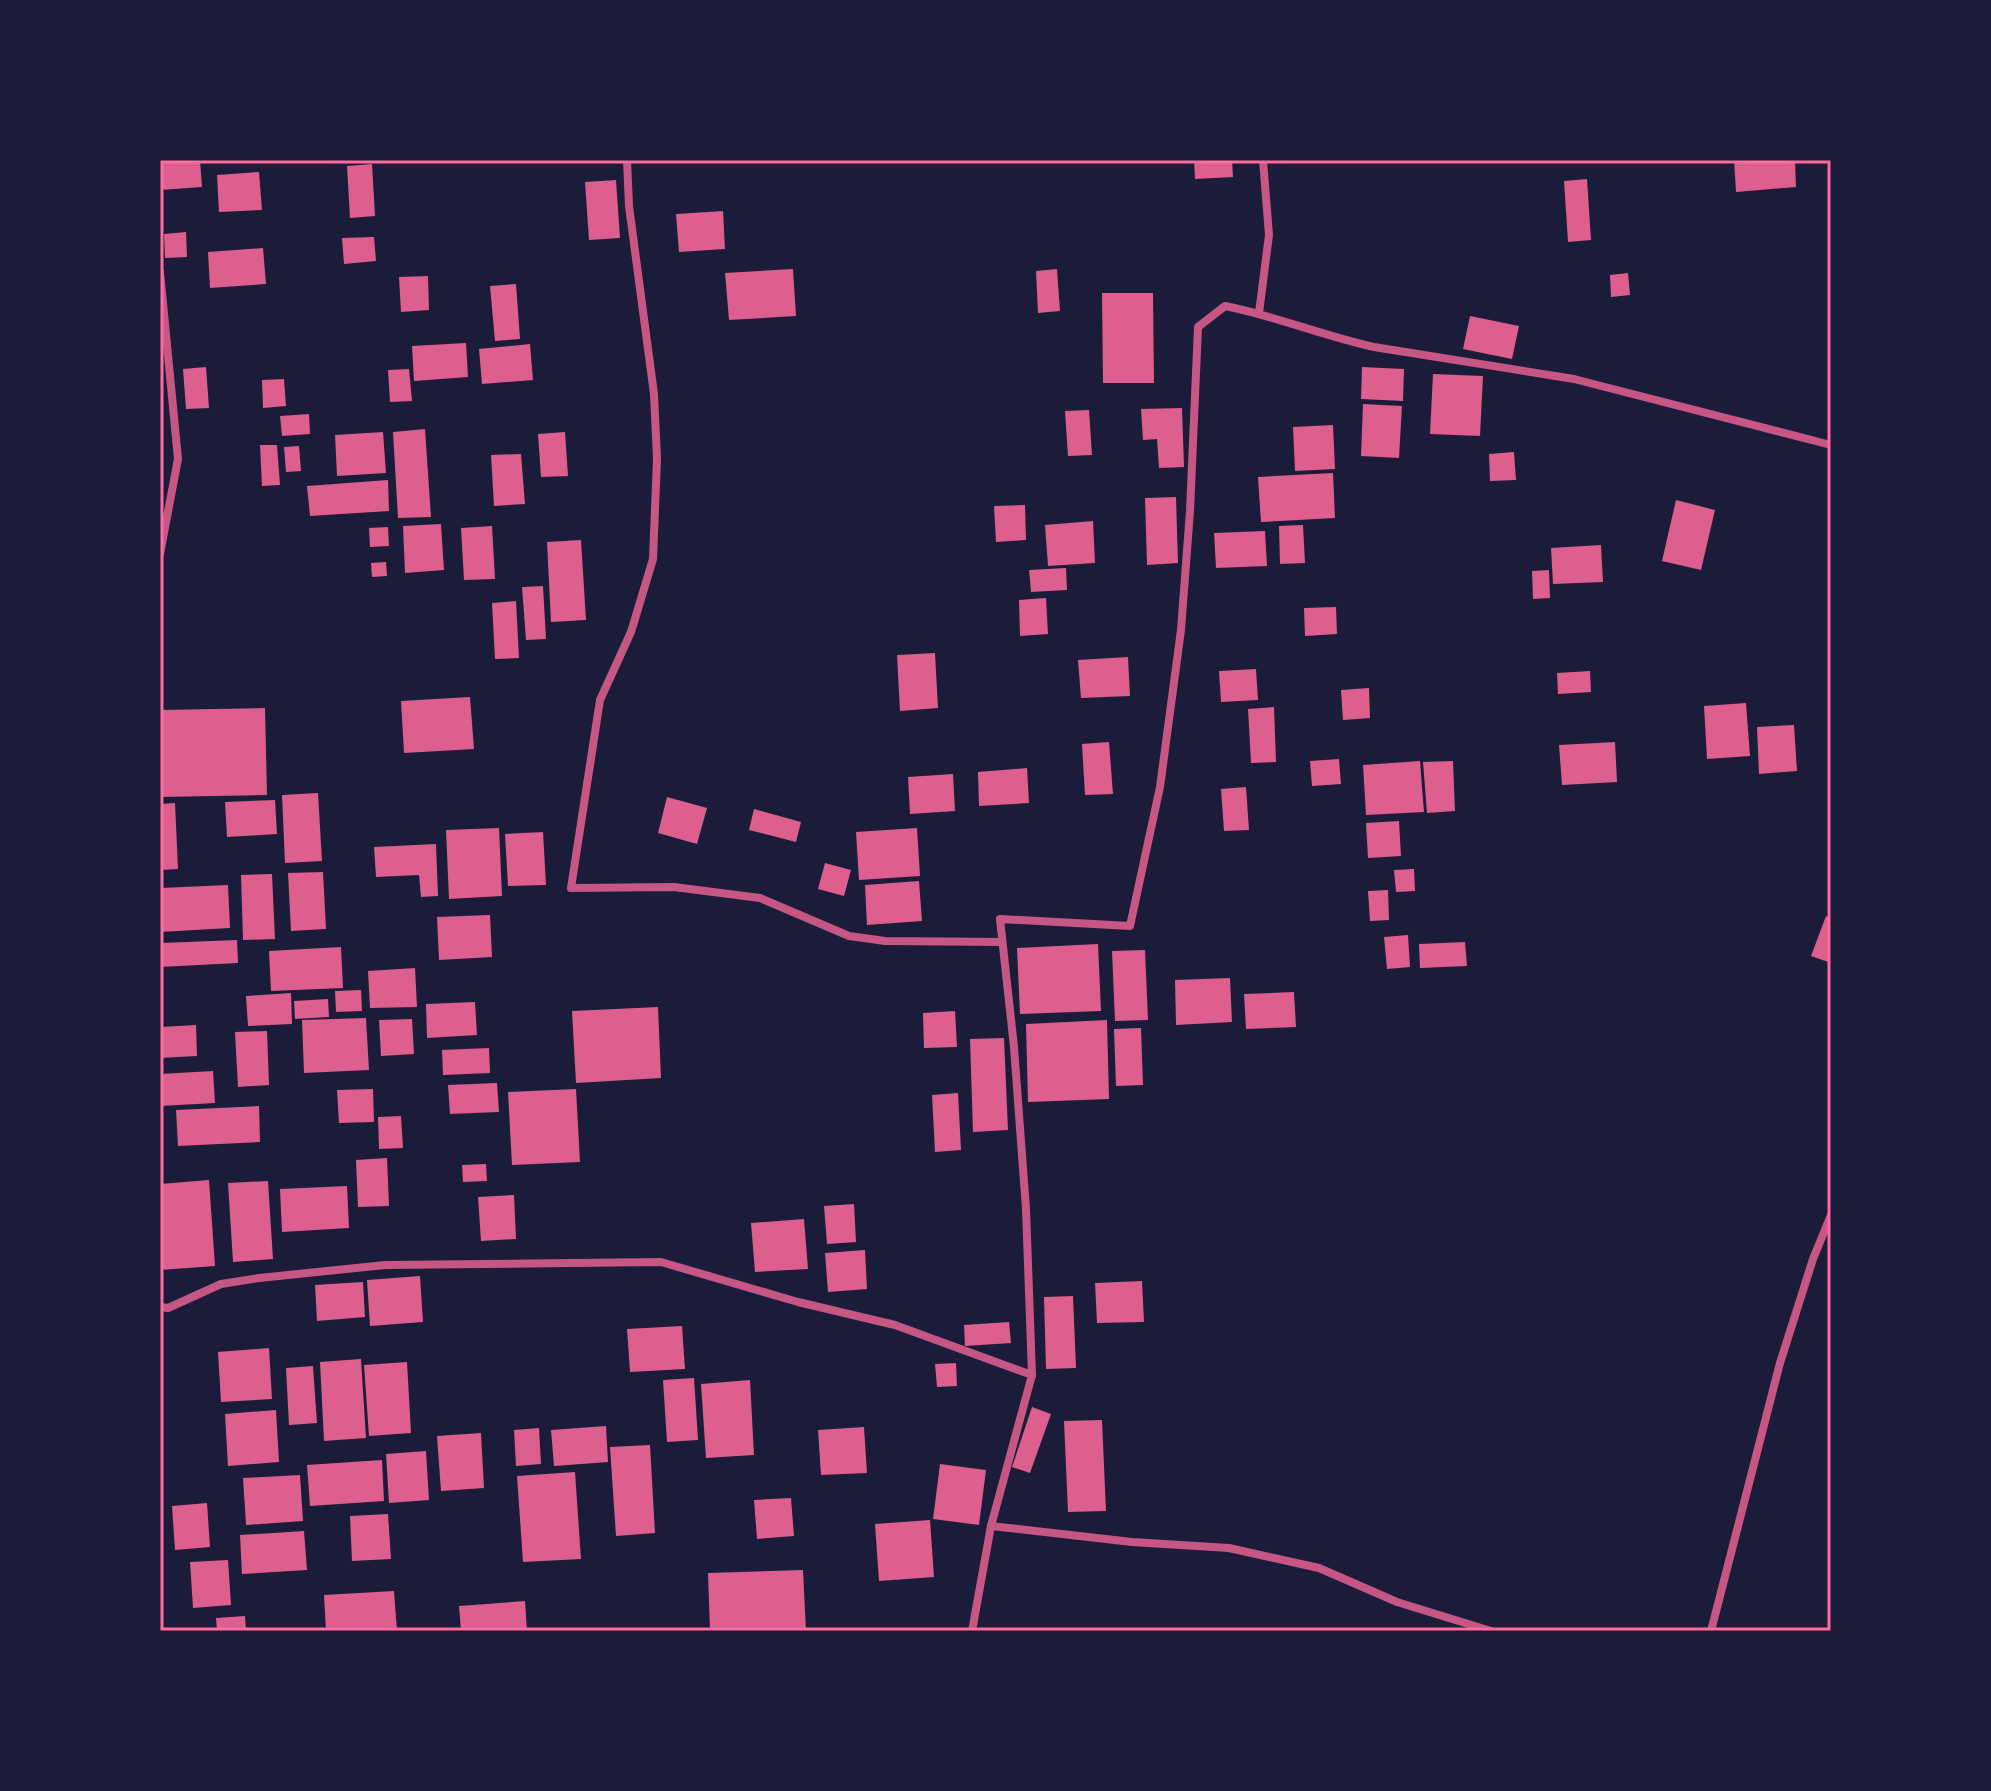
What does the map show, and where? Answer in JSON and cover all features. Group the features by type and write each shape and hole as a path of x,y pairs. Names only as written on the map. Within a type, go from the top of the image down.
{"street":[{"path":"627,160 629,206 654,394 657,459 653,559 631,632 600,700 571,888 674,887 760,898 849,936 885,941 1002,942"},
{"path":"1259,313 1269,235 1263,160"},
{"path":"160,272 178,459 160,554"},
{"path":"972,1631 991,1526 1032,1375 1026,1209 1014,1047 1000,919 1130,926 1160,787 1181,630 1198,327 1225,306 1259,313 1343,340 1407,354 1574,379 1831,445"},
{"path":"1711,1631 1780,1363 1813,1259 1831,1215"},
{"path":"160,1307 168,1308 221,1284 385,1265 661,1262 798,1302 895,1325 1032,1375"},
{"path":"991,1526 1132,1542 1229,1548 1319,1568 1397,1602 1491,1631"}],"building":[{"path":"160,160 200,160 202,187 160,190"},
{"path":"1194,160 1232,160 1233,177 1195,179"},
{"path":"1734,160 1795,160 1796,187 1736,192"},
{"path":"372,164 375,216 350,218 347,166"},
{"path":"259,172 262,210 219,212 217,175"},
{"path":"1587,179 1591,240 1568,242 1564,181"},
{"path":"616,180 620,238 589,240 585,182"},
{"path":"723,211 725,249 679,252 676,214"},
{"path":"186,232 187,257 165,258 164,234"},
{"path":"374,237 376,261 344,264 342,238"},
{"path":"263,248 266,284 210,288 208,252"},
{"path":"793,269 796,316 729,320 725,273"},
{"path":"1057,269 1060,311 1038,313 1036,271"},
{"path":"1628,273 1630,295 1611,297 1610,275"},
{"path":"428,276 429,310 401,312 399,277"},
{"path":"516,284 520,339 495,341 490,286"},
{"path":"1102,293 1153,293 1154,383 1103,383"},
{"path":"1470,316 1519,326 1512,359 1463,349"},
{"path":"466,343 468,377 414,381 412,346"},
{"path":"530,344 533,380 482,384 479,349"},
{"path":"206,367 209,408 186,409 183,369"},
{"path":"1362,367 1404,369 1403,401 1361,399"},
{"path":"409,369 412,401 390,402 388,370"},
{"path":"1433,374 1483,376 1480,436 1430,434"},
{"path":"284,379 286,406 263,408 262,380"},
{"path":"1363,404 1402,406 1399,458 1361,456"},
{"path":"1182,408 1184,467 1159,468 1157,439 1143,440 1141,409"},
{"path":"1089,410 1092,455 1068,456 1065,411"},
{"path":"309,414 310,434 282,436 280,416"},
{"path":"1333,425 1335,469 1295,471 1293,427"},
{"path":"425,429 431,517 398,518 393,432"},
{"path":"383,432 386,473 337,476 335,435"},
{"path":"565,432 568,476 541,477 538,434"},
{"path":"260,445 277,445 280,485 262,486"},
{"path":"299,446 301,471 286,472 284,447"},
{"path":"1514,452 1516,480 1490,481 1489,454"},
{"path":"521,454 525,504 494,506 491,455"},
{"path":"1333,473 1335,518 1261,522 1258,477"},
{"path":"388,480 389,511 310,516 307,486"},
{"path":"1176,497 1178,563 1147,565 1145,498"},
{"path":"1676,500 1715,510 1701,570 1662,561"},
{"path":"1025,505 1026,540 996,542 994,506"},
{"path":"1093,521 1095,563 1048,566 1045,525"},
{"path":"441,524 444,570 405,573 403,526"},
{"path":"1303,525 1305,563 1280,564 1279,526"},
{"path":"492,526 495,579 464,580 461,528"},
{"path":"388,527 389,546 370,547 369,528"},
{"path":"1265,531 1267,566 1216,568 1214,533"},
{"path":"581,540 586,620 551,622 547,542"},
{"path":"1601,545 1603,582 1553,584 1551,548"},
{"path":"386,562 387,576 372,577 371,563"},
{"path":"1066,568 1067,590 1031,592 1029,570"},
{"path":"1549,570 1550,598 1533,599 1532,571"},
{"path":"543,586 546,639 526,640 522,587"},
{"path":"1046,598 1048,634 1020,636 1019,600"},
{"path":"516,601 519,658 495,659 492,603"},
{"path":"1336,607 1337,634 1305,636 1304,608"},
{"path":"935,653 938,708 900,711 897,655"},
{"path":"1128,657 1130,696 1081,698 1078,660"},
{"path":"1256,669 1258,700 1221,702 1219,671"},
{"path":"1590,671 1591,692 1558,694 1557,673"},
{"path":"1369,688 1370,718 1343,720 1341,690"},
{"path":"470,697 474,749 404,753 401,701"},
{"path":"1746,703 1750,756 1707,759 1704,706"},
{"path":"1274,707 1276,762 1251,763 1248,709"},
{"path":"265,708 267,795 160,797 160,710"},
{"path":"1794,725 1797,771 1759,774 1757,727"},
{"path":"1109,742 1113,794 1085,795 1082,744"},
{"path":"1615,742 1617,782 1562,785 1559,745"},
{"path":"1339,759 1341,784 1312,786 1310,761"},
{"path":"1420,761 1424,812 1366,815 1363,765"},
{"path":"1453,761 1455,811 1427,813 1423,762"},
{"path":"1027,768 1029,803 979,806 978,772"},
{"path":"953,774 955,811 910,814 908,777"},
{"path":"1246,787 1249,830 1224,831 1221,789"},
{"path":"318,793 322,861 285,863 282,795"},
{"path":"667,797 707,808 697,844 658,833"},
{"path":"275,800 277,834 227,837 225,802"},
{"path":"175,803 178,869 160,870 160,804"},
{"path":"754,809 801,822 796,842 749,830"},
{"path":"1399,821 1401,856 1368,858 1366,823"},
{"path":"499,828 502,896 449,899 446,830"},
{"path":"917,828 920,876 859,880 856,832"},
{"path":"543,832 546,885 508,886 505,834"},
{"path":"436,844 438,896 421,897 419,875 376,877 374,847"},
{"path":"825,863 851,870 844,896 818,889"},
{"path":"1414,869 1415,891 1396,892 1394,870"},
{"path":"323,872 326,929 291,931 288,873"},
{"path":"272,874 275,939 243,940 241,875"},
{"path":"919,881 922,921 867,925 865,885"},
{"path":"228,885 230,928 160,932 160,888"},
{"path":"1388,890 1389,920 1370,921 1368,891"},
{"path":"490,915 492,957 439,960 437,917"},
{"path":"1826,916 1831,918 1831,963 1811,956"},
{"path":"1408,935 1410,967 1387,969 1384,937"},
{"path":"237,940 238,963 160,967 160,943"},
{"path":"1465,942 1467,966 1420,968 1419,944"},
{"path":"1098,944 1101,1011 1020,1014 1017,948"},
{"path":"341,947 343,988 271,991 269,951"},
{"path":"1145,950 1148,1020 1115,1021 1112,951"},
{"path":"415,968 417,1007 370,1008 368,971"},
{"path":"1230,978 1232,1022 1176,1025 1175,980"},
{"path":"361,990 362,1011 336,1012 335,991"},
{"path":"1294,992 1296,1027 1246,1029 1244,994"},
{"path":"291,993 292,1024 248,1026 246,996"},
{"path":"328,999 329,1017 295,1019 294,1001"},
{"path":"475,1002 477,1035 427,1038 426,1004"},
{"path":"658,1007 661,1078 576,1083 572,1011"},
{"path":"955,1011 957,1047 924,1048 923,1013"},
{"path":"366,1018 369,1070 304,1073 302,1020"},
{"path":"412,1019 414,1054 381,1056 379,1020"},
{"path":"1107,1020 1109,1099 1028,1102 1026,1024"},
{"path":"196,1025 197,1056 160,1058 160,1027"},
{"path":"1141,1028 1143,1085 1116,1086 1114,1029"},
{"path":"267,1031 269,1085 238,1087 235,1032"},
{"path":"1004,1038 1008,1130 973,1132 970,1039"},
{"path":"489,1048 490,1073 443,1075 442,1050"},
{"path":"213,1071 215,1103 160,1106 160,1074"},
{"path":"497,1083 499,1112 450,1114 448,1085"},
{"path":"373,1089 374,1122 339,1123 337,1090"},
{"path":"576,1089 580,1162 512,1165 508,1092"},
{"path":"958,1093 961,1150 935,1152 932,1095"},
{"path":"259,1106 260,1142 178,1146 176,1110"},
{"path":"401,1116 403,1148 379,1149 378,1117"},
{"path":"387,1158 389,1206 358,1207 356,1160"},
{"path":"486,1164 487,1181 463,1182 462,1165"},
{"path":"209,1180 215,1266 160,1270 160,1184"},
{"path":"268,1181 273,1259 233,1262 228,1183"},
{"path":"347,1186 349,1228 282,1232 280,1189"},
{"path":"514,1195 516,1239 481,1241 478,1197"},
{"path":"854,1204 856,1242 827,1244 824,1206"},
{"path":"804,1219 808,1269 755,1272 751,1223"},
{"path":"865,1250 867,1289 828,1292 825,1253"},
{"path":"420,1276 423,1322 370,1326 367,1280"},
{"path":"1142,1281 1144,1322 1097,1323 1095,1283"},
{"path":"363,1282 365,1317 317,1321 315,1285"},
{"path":"1073,1296 1076,1368 1046,1369 1044,1297"},
{"path":"1009,1322 1011,1343 965,1346 964,1325"},
{"path":"682,1326 685,1369 630,1372 627,1329"},
{"path":"269,1348 272,1399 221,1402 218,1352"},
{"path":"361,1359 366,1438 324,1441 320,1362"},
{"path":"407,1362 411,1433 369,1436 364,1365"},
{"path":"956,1363 957,1386 937,1387 935,1364"},
{"path":"313,1366 317,1423 289,1425 286,1368"},
{"path":"694,1378 698,1440 667,1442 663,1380"},
{"path":"750,1380 754,1455 706,1458 701,1384"},
{"path":"1032,1407 1051,1414 1030,1473 1012,1467"},
{"path":"276,1410 279,1462 228,1466 225,1414"},
{"path":"1102,1420 1106,1511 1068,1512 1064,1421"},
{"path":"606,1426 608,1462 554,1466 551,1430"},
{"path":"864,1427 867,1473 821,1475 818,1430"},
{"path":"539,1428 541,1464 516,1466 514,1430"},
{"path":"481,1433 484,1488 441,1491 437,1436"},
{"path":"650,1445 655,1533 616,1536 610,1447"},
{"path":"426,1451 429,1500 389,1503 386,1454"},
{"path":"382,1460 384,1501 310,1506 307,1465"},
{"path":"940,1464 986,1470 979,1525 933,1519"},
{"path":"575,1472 581,1559 523,1562 517,1476"},
{"path":"300,1475 303,1521 246,1525 243,1478"},
{"path":"791,1498 794,1536 757,1539 754,1500"},
{"path":"207,1503 210,1547 175,1550 172,1506"},
{"path":"388,1514 391,1559 352,1561 350,1516"},
{"path":"930,1520 934,1577 879,1581 875,1524"},
{"path":"304,1531 307,1570 242,1574 240,1535"},
{"path":"228,1560 231,1605 193,1608 190,1562"},
{"path":"803,1570 806,1631 710,1631 708,1573"},
{"path":"394,1591 397,1631 326,1631 324,1595"},
{"path":"525,1601 527,1631 461,1631 459,1606"},
{"path":"245,1616 246,1631 217,1631 216,1618"}]}
